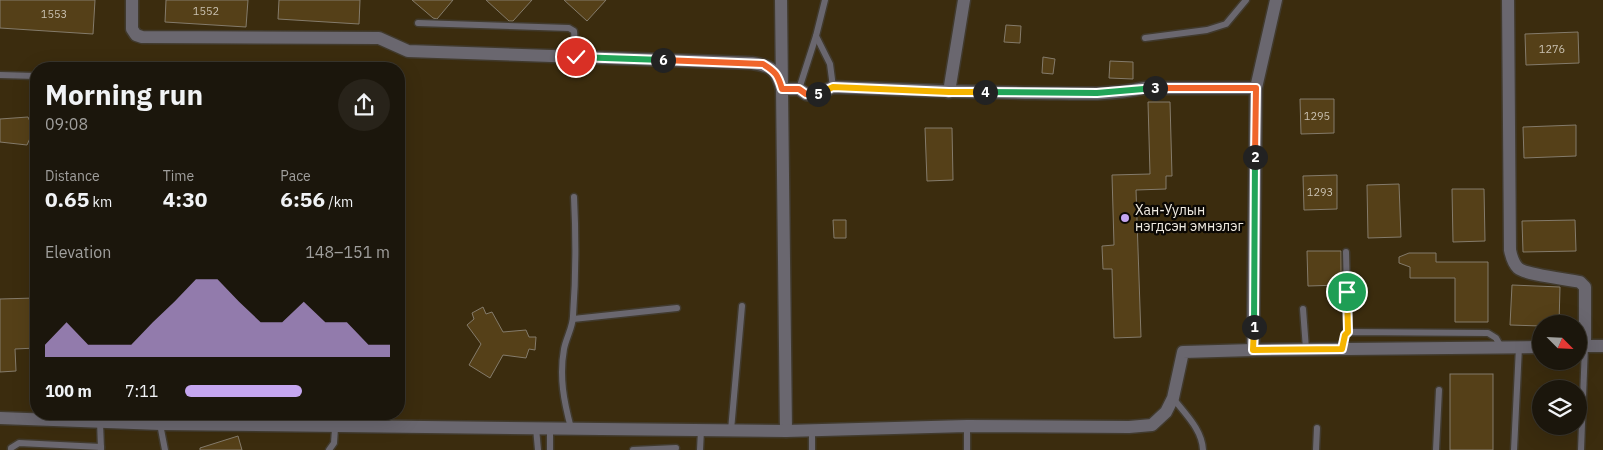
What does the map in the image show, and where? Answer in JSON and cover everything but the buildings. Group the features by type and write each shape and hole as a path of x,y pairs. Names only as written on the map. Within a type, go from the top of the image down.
{"street":[{"path":"132,0 132,29 136,35 142,37 379,38 408,51 763,64 778,76 782,89"},
{"path":"781,0 786,431"},
{"path":"949,92 964,0"},
{"path":"1253,350 1256,88 1276,0"},
{"path":"1508,0 1510,250 1518,268 1532,273 1580,282 1585,288 1584,315"},
{"path":"782,89 799,89 812,95 833,87 949,92 1097,93 1144,88 1256,88"},
{"path":"1588,346 1603,346"},
{"path":"50,420 100,422 147,420 336,420 536,428 786,431 967,426 1129,427 1152,424 1166,412 1173,398 1184,352 1532,347"},
{"path":"0,418 30,419"}],"lane":[{"path":"799,89 825,0"},
{"path":"1145,38 1207,30 1226,24 1246,0"},
{"path":"418,23 569,28 574,31 576,57"},
{"path":"816,36 830,64 833,87"},
{"path":"0,74 30,76"},
{"path":"571,428 563,397 562,373 564,349 573,319 576,242 574,198"},
{"path":"1342,349 1345,335 1348,332 1346,252"},
{"path":"731,430 742,306"},
{"path":"573,319 677,308"},
{"path":"1303,309 1306,349"},
{"path":"1348,332 1488,333 1496,338 1501,347"},
{"path":"1514,450 1519,347"},
{"path":"1581,450 1582,370"},
{"path":"1436,450 1439,390"},
{"path":"1173,398 1200,433 1203,441 1203,450"},
{"path":"147,420 165,450"},
{"path":"329,450 334,443 336,420"},
{"path":"11,450 11,448 19,443 101,448 100,422"},
{"path":"967,426 967,450"},
{"path":"536,428 538,450"},
{"path":"550,428 550,450"},
{"path":"1316,450 1317,428"},
{"path":"700,450 701,430"},
{"path":"812,431 812,450"},
{"path":"633,450 676,448"}],"shaded area":[{"path":"0,0 1603,0 1603,450 0,450"}],"place":[{"name":"Хан-Уулын нэгдсэн эмнэлэг","path":"1125,218"}],"route":[{"path":"576,57 763,64 778,76 782,89 799,89 806,94 812,95 833,87 949,92 1097,93 1144,88 1256,88 1253,350 1342,349 1345,335 1348,332 1347,292"}]}
